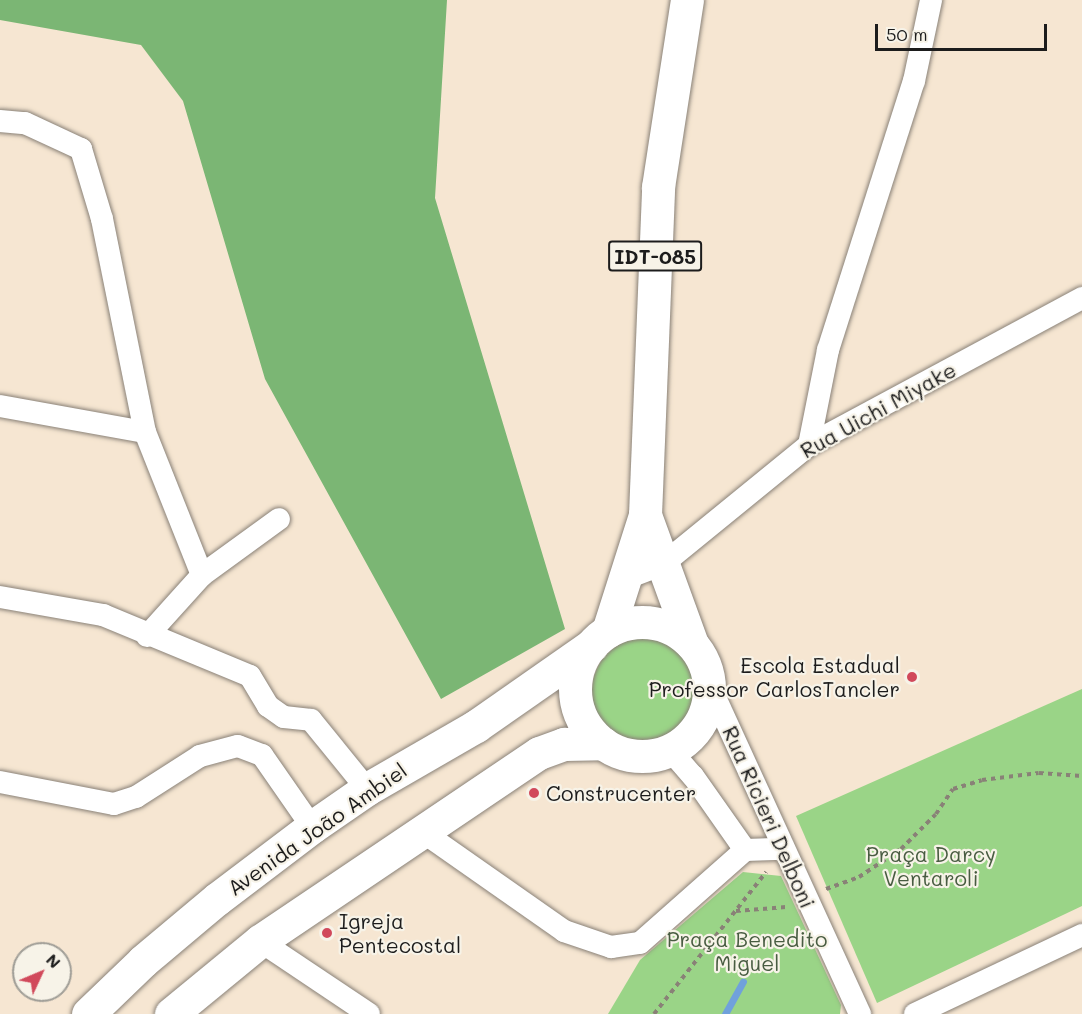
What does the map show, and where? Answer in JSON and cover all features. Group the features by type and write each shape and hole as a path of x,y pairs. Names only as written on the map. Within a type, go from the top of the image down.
{"main road":[{"name":"IDT-085","path":"645,515 658,187 687,0"},
{"path":"645,515 692,644"},
{"path":"600,638 627,578 645,515"},
{"name":"Avenida João Ambiel","path":"88,1014 143,961 217,899 312,827 367,789 476,726 600,638 629,623 652,622 674,630 692,644 704,663 709,684 708,705 699,726 670,750 644,756 622,753 603,743 587,727 578,707 575,685 580,663 600,638"},
{"name":"Avenida João Ambiel","path":"171,1014 260,941 420,830 539,753 564,744 603,743"}],"street":[{"path":"809,445 828,350 914,81 931,0"},
{"path":"0,121 25,123 81,149 102,219 145,432 202,575"},
{"name":"Rua Uichi Miyake","path":"627,578 663,564 809,445 1082,298"},
{"path":"0,406 145,432"},
{"path":"147,636 202,575 279,519"},
{"path":"0,597 103,615 147,636 250,676 268,706 284,717 311,720 367,789"},
{"name":"Rua Ricieri Delboni","path":"709,684 782,849 860,1014"},
{"path":"0,782 114,804 136,797 200,756 238,746 262,755 312,827"},
{"path":"670,750 693,776 745,850"},
{"path":"420,830 564,931 611,947 640,943 745,850 782,849"},
{"path":"915,1014 1082,935"},
{"path":"260,941 369,1014"}],"path":[{"path":"736,911 783,908 859,878 901,849 936,814 953,789 982,780 1039,773 1082,776"},
{"path":"654,1014 782,849"}],"green space":[{"path":"0,0 447,0 435,198 565,629 441,699 265,379 183,101 141,45 0,20"},
{"path":"645,638 665,642 682,654 694,671 698,691 694,711 682,728 665,740 645,744 625,740 608,728 596,711 592,691 596,671 608,654 625,642"},
{"name":"Praça Darcy Ventaroli","path":"1082,689 1082,906 877,1003 796,816"},
{"name":"Praça Benedito Miguel","path":"743,872 781,876 841,1005 840,1014 608,1014 640,960"}],"waterway":[{"path":"725,1014 743,982"}],"place":[{"name":"Escola Estadual Professor CarlosTancler","path":"912,677"},
{"name":"Construcenter","path":"534,793"},
{"name":"Igreja Pentecostal","path":"327,933"}]}
